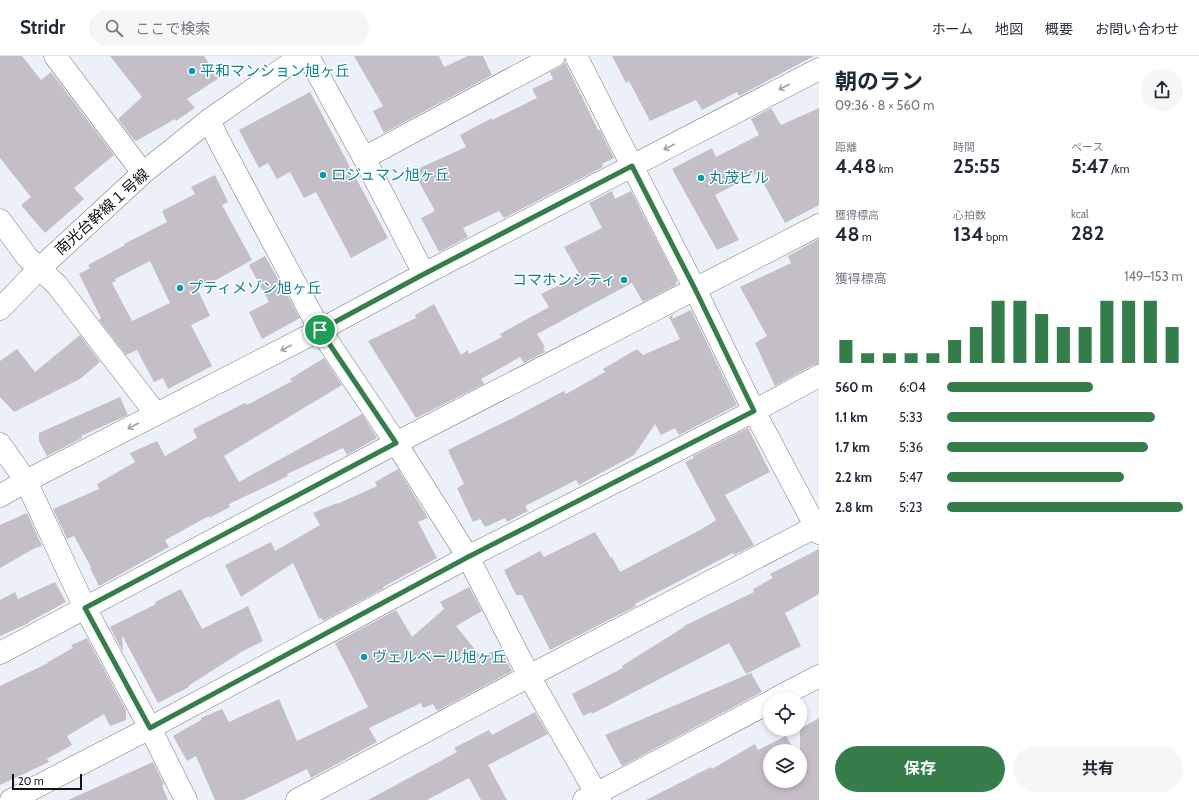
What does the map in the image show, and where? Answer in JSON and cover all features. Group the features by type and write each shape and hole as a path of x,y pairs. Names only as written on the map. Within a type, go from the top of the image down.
{"street":[{"path":"55,56 143,173"},
{"name":"南光台幹線１号線","path":"0,309 39,269 143,173 209,120 301,56"},
{"path":"308,56 364,158 424,274"},
{"path":"364,158 554,56"},
{"path":"297,800 529,676 818,528 754,411 695,289 576,56"},
{"path":"0,496 26,481 320,330 424,274 819,69"},
{"path":"209,120 320,330 396,443 468,557 593,798 763,706"},
{"path":"0,220 27,257 57,285 156,414"},
{"path":"0,653 396,443 819,225"},
{"path":"11,800 150,728 468,557 754,411 819,376"},
{"path":"0,444 26,481 85,608 150,728 186,800"},
{"path":"788,692 819,676"}],"building":[{"path":"0,56 22,56 41,80 51,72 114,155 74,188 84,199 45,233 21,205 31,197 0,158"},
{"path":"110,56 204,56 219,78 187,99 195,108 176,121 175,119 136,141 118,119 142,97"},
{"path":"354,56 439,56 444,67 468,56 483,56 492,75 384,133 373,111 383,106"},
{"path":"612,56 814,56 739,96 737,92 702,110 696,100 650,121 629,81 626,83"},
{"path":"565,62 598,130 600,130 614,158 602,164 603,166 601,168 504,218 499,211 463,228 468,237 439,252 421,218 435,211 413,171 466,147 460,135 492,118 492,120 537,98 532,89 553,79 550,72 560,67"},
{"name":"ロジュマン旭ヶ丘","path":"310,92 388,238 351,258 316,192 304,198 290,172 277,179 268,163 259,168 239,130"},
{"path":"771,108 781,125 819,108 819,205 785,223 758,173 715,195 739,240 717,250 672,169 712,148 716,157 759,135 751,119"},
{"path":"215,175 228,202 222,205 252,260 198,290 210,316 191,325 212,366 168,389 163,378 154,382 137,350 126,355 99,320 101,318 79,274 90,268 88,265 125,245 124,244 167,222 162,211 195,194 191,187","holes":["150,261 170,303 132,321 112,283 116,281 115,279"]},
{"path":"612,191 615,199 631,191 677,280 676,285 643,302 632,283 537,334 545,347 543,348 545,352 524,363 520,357 481,379 484,384 416,418 368,341 416,318 415,315 434,304 461,355 468,350 469,354 502,337 500,334 549,307 541,294 580,275 564,247 602,228 589,203"},
{"path":"819,239 819,364 813,365 775,386 755,343 767,336 740,287 791,263 788,256"},
{"path":"265,256 300,318 262,339 249,312 269,302 249,265"},
{"path":"691,310 737,405 679,435 675,428 661,435 655,424 634,455 579,485 576,480 525,506 528,511 507,522 505,518 485,527 480,519 473,522 457,488 464,484 448,450 564,391 566,394 605,372 603,369 637,349 643,355 680,339 669,317 673,314 672,319"},
{"path":"80,335 100,362 80,379 14,412 0,397 0,361 17,349 35,372"},
{"path":"324,358 342,385 224,456 239,482 362,414 377,438 347,455 343,448 287,474 288,476 229,504 230,507 209,518 209,516 165,540 169,547 99,586 90,568 91,567 74,536 67,539 53,509 99,489 97,484 135,462 130,453 157,441 165,456 197,438 193,429 245,403 247,405 292,381 290,379"},
{"path":"120,397 128,415 81,436 82,438 47,456 39,441 39,433"},
{"path":"748,428 770,472 725,495 754,545 734,555 733,553 635,604 636,606 550,650 522,595 516,595 504,570 540,551 544,557 595,532 620,572 702,529 716,520 685,462 694,458 693,456"},
{"path":"398,469 428,518 418,522 437,558 323,621 322,618 319,619 293,563 241,597 225,565 271,542 275,551 320,525 313,513 377,486 375,482"},
{"path":"27,513 42,546 35,548 0,568 0,525"},
{"path":"819,549 819,594 785,613 801,646 746,674 729,643 592,714 591,712 583,716 572,694 623,668 622,666 684,626 754,592 753,589 773,578 770,574"},
{"path":"55,582 66,602 29,623 0,636 0,600 15,592 18,599"},
{"path":"469,587 482,611 456,626 481,657 500,648 512,671 437,711 433,704 423,708 421,703 369,728 377,742 311,778 307,769 243,800 215,800 196,756 187,761 173,736 201,720 201,718 222,709 229,722 279,699 297,741 368,707 335,643 396,610 412,637 444,609 440,602"},
{"path":"181,589 202,629 248,606 263,641 243,651 188,686 189,687 158,703 122,635 123,652 110,627 156,604 155,602"},
{"path":"87,638 126,710 126,720 110,726 104,714 67,736 72,745 47,759 49,762 0,785 0,686 48,663 73,648 71,645"},
{"path":"751,673 762,692 622,766 605,735"},
{"path":"535,712 548,734 488,765 507,800 481,800 469,778 427,800 368,800 457,752 454,748 489,730 492,735"},
{"path":"819,718 819,800 646,800 711,767 712,769 755,744 758,750 763,748 763,788 807,788 807,744 800,744 800,736 807,736 807,725"},
{"path":"786,736 791,744 770,744"},
{"path":"153,762 164,784 162,786 168,800 68,800"}],"place":[{"name":"平和マンション旭ヶ丘","path":"192,71"},
{"name":"ロジュマン旭ヶ丘","path":"323,175"},
{"name":"丸茂ビル","path":"701,178"},
{"name":"コマホンシティ","path":"624,280"},
{"name":"プティメゾン旭ヶ丘","path":"180,288"},
{"name":"ヴェルベール旭ヶ丘","path":"364,657"}],"route":[{"path":"632,166 695,289 754,411 468,557 150,728 85,608 396,443 320,330 632,166"}]}
